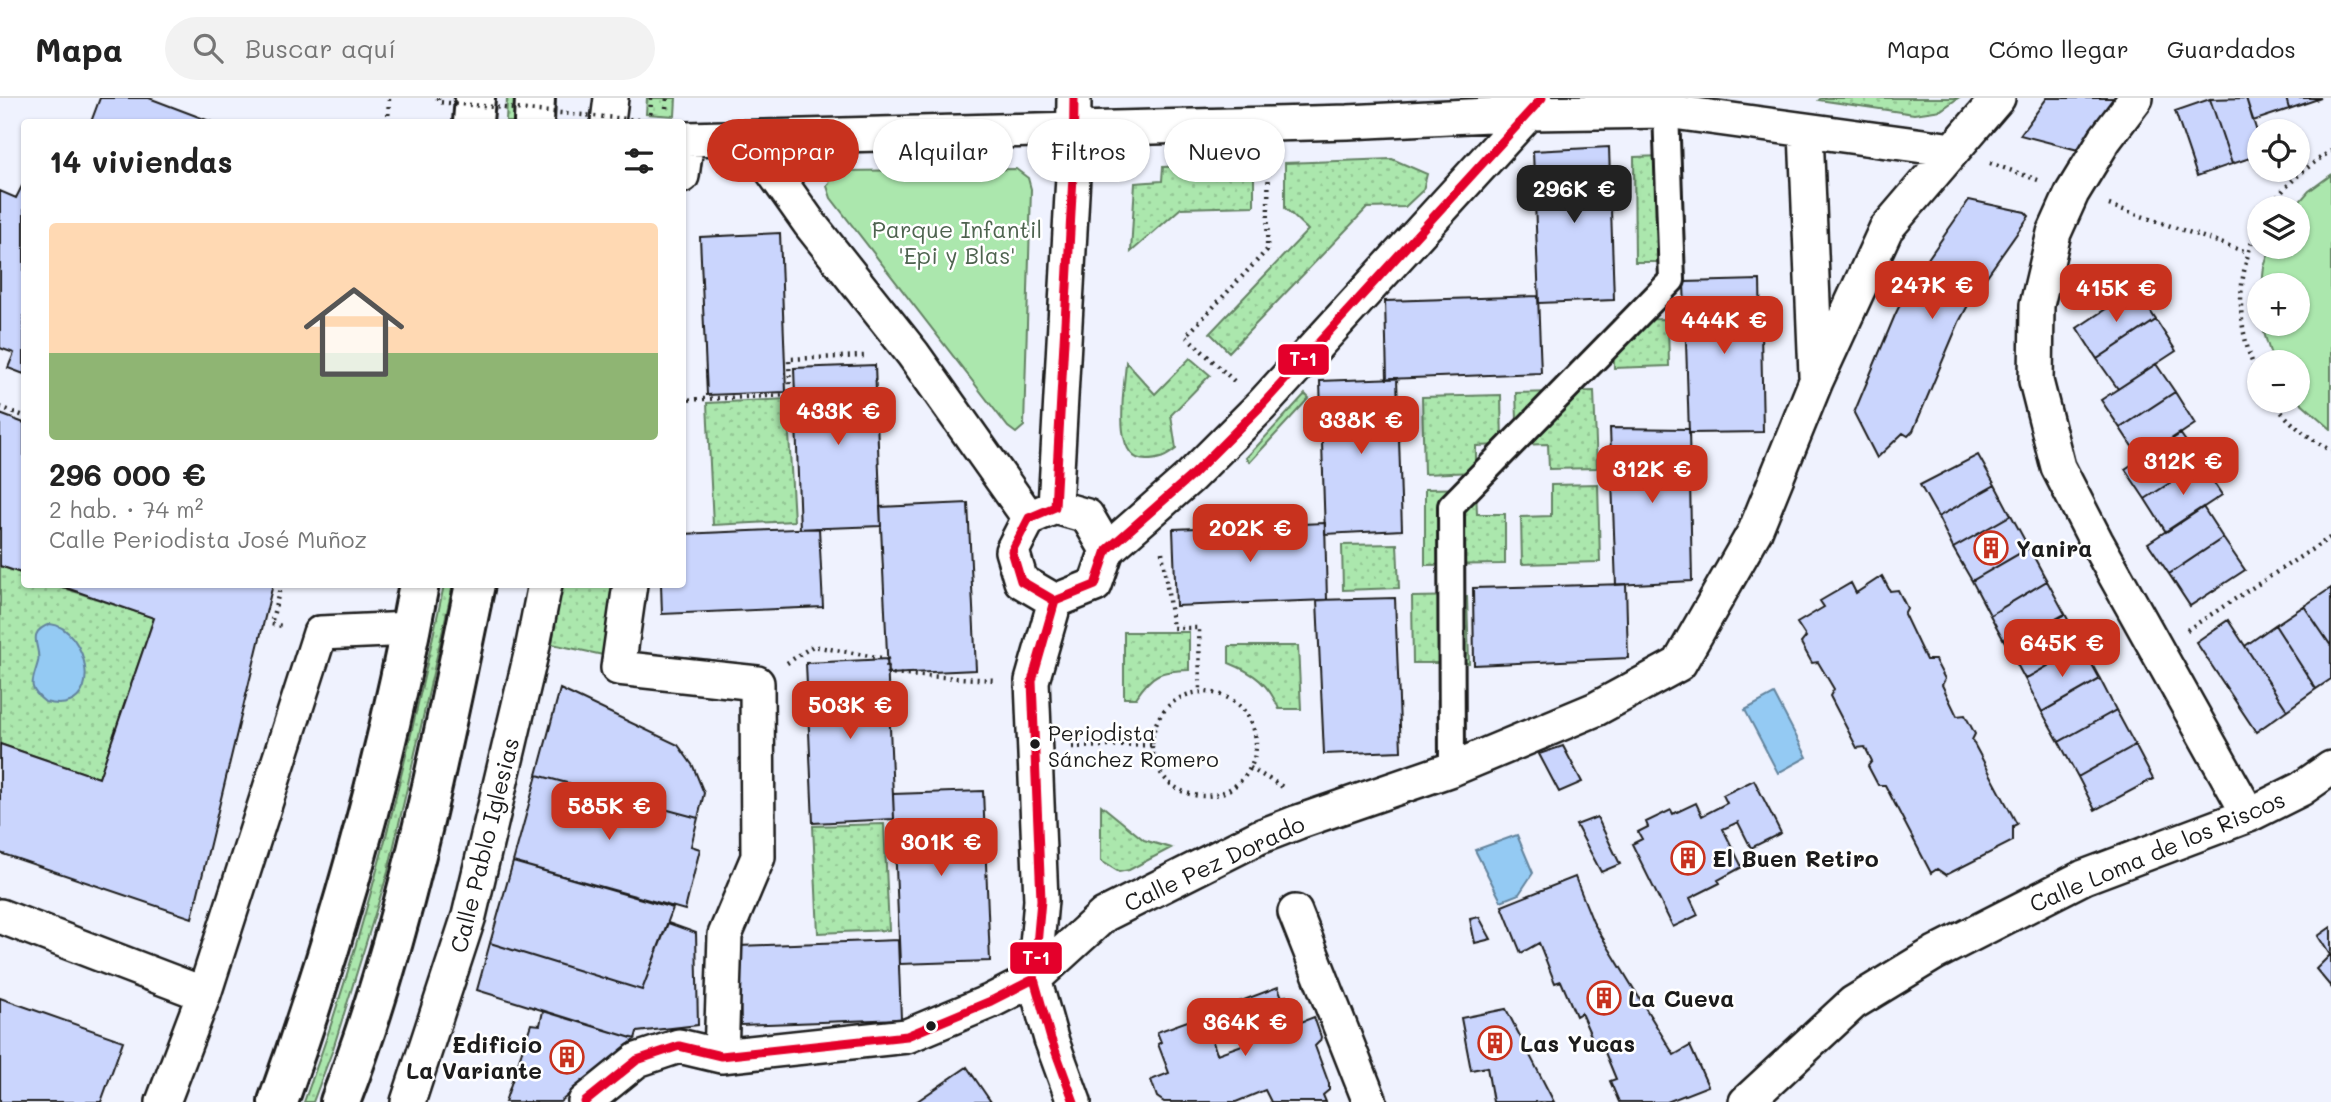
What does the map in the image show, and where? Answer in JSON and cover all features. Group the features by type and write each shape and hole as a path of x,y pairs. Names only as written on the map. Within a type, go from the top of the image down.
{"main road":[{"path":"473,119 475,98"},
{"path":"534,119 535,98"},
{"path":"278,1102 305,1026 357,857 418,588"},
{"path":"340,1102 363,1041 411,874 474,588"}],"street":[{"path":"608,119 611,98"},
{"name":"Calle Pez Dorado","path":"585,1102 637,1060 679,1046 721,1056 907,1036 991,1001 1034,979 1104,915 1247,843 1297,822 1452,769 1596,709 1679,664 1755,531 1816,381 1886,229 1998,98"},
{"path":"2136,98 2105,139 2072,193 2054,233 2037,305 2036,381 2059,467 2096,541 2249,815"},
{"path":"1285,123 1536,105 1666,111 1953,150"},
{"path":"1055,601 1095,585 1107,550 1190,477 1261,406 1536,105"},
{"path":"1452,769 1451,506 1672,279 1666,111"},
{"path":"859,130 1074,113 1180,119"},
{"path":"1055,601 1021,581 1012,551 1042,513 1073,176 1074,113"},
{"name":"Calle Pez Dorado","path":"1806,132 1816,381"},
{"path":"686,146 687,139 707,139"},
{"path":"781,182 913,355 1042,513 1087,516 1107,550"},
{"name":"Calle Pablo Iglesias","path":"408,1102 469,916 544,588"},
{"path":"629,588 618,668 757,683 758,857 724,935 721,1056"},
{"path":"1055,601 1032,681 1041,900 1034,979 1051,1039 1074,1102"},
{"path":"163,1102 204,994 320,633 411,629"},
{"name":"Calle Loma de los Riscos","path":"1746,1102 1853,1003 1936,953 2084,877 2249,815 2301,789 2331,768"},
{"path":"1295,912 1370,1102"},
{"path":"0,916 204,994"}],"path":[{"path":"387,119 389,98"},
{"path":"438,98 438,102 628,119"},
{"path":"650,119 652,98"},
{"path":"1953,150 2247,252 2240,286 2241,321 2247,350"},
{"path":"2277,196 2304,169 2331,152"},
{"path":"1261,406 1186,336 1267,250 1268,182"},
{"path":"686,400 790,395 789,359 913,355"},
{"path":"0,407 21,415"},
{"path":"2282,413 2309,438 2331,451"},
{"path":"1156,506 1173,628 1199,628 1200,692"},
{"path":"2210,614 2331,537"},
{"path":"757,683 813,646 887,659 888,674 1032,681"},
{"path":"1200,692 1216,693 1231,699 1243,709 1252,722 1256,737 1250,768 1240,782 1226,792 1209,796 1192,795 1176,788 1163,777 1155,762 1151,745 1160,715 1171,703 1185,695 1200,692"},
{"path":"1034,748 1151,745"}],"green space":[{"path":"507,98 515,98 513,119 506,119"},
{"path":"647,98 676,98 675,116 646,114"},
{"path":"1958,98 1941,110 1914,114 1819,100"},
{"path":"1663,156 1664,262 1635,262 1634,157"},
{"path":"1392,159 1427,174 1423,190 1405,207 1367,208 1229,352 1210,333 1308,230 1285,208 1285,163"},
{"path":"1163,167 1164,182 1254,182 1254,206 1181,208 1131,252 1135,183 1162,181"},
{"name":"Parque Infantil 'Epi y Blas'","path":"1013,169 1027,177 1031,189 1024,426 1016,433 1008,427 831,198 827,186 829,182 859,182 859,171 873,171 873,182 1013,182"},
{"path":"2331,175 2331,429 2310,411 2310,350 2269,350 2265,336 2310,336 2310,273 2263,273 2267,259 2310,259 2310,196 2305,196"},
{"path":"1668,319 1669,366 1614,368 1613,320"},
{"path":"1190,358 1210,375 1171,415 1176,449 1155,459 1135,457 1128,448 1122,420 1126,362 1155,394"},
{"path":"1594,391 1597,468 1549,469 1548,444 1518,445 1516,393"},
{"path":"1305,394 1309,398 1250,462 1246,458"},
{"path":"1501,395 1502,445 1476,446 1476,472 1424,474 1422,397"},
{"path":"787,399 794,521 713,525 707,403"},
{"path":"1598,484 1600,562 1522,564 1521,517 1551,516 1551,485"},
{"path":"1476,488 1477,514 1505,514 1505,564 1425,565 1425,489"},
{"path":"1397,544 1399,588 1343,590 1342,545"},
{"path":"0,566 21,573 21,588 64,588 154,618 99,778 0,744"},
{"path":"443,588 452,588 388,872 333,1049 313,1102 304,1102 366,911 415,716"},
{"path":"560,588 612,588 603,655 552,644"},
{"path":"1467,596 1469,663 1413,663 1412,597"},
{"path":"1124,632 1189,632 1189,670 1158,675 1147,683 1136,698 1124,698"},
{"path":"1229,646 1298,646 1301,709 1279,709 1260,680 1229,663"},
{"path":"1101,805 1144,840 1171,848 1129,870 1119,872 1101,861"},
{"path":"884,824 889,930 818,933 813,826"}],"water":[{"path":"50,624 63,629 74,640 82,654 84,685 78,697 65,703 45,702 35,692 32,684 39,657 36,636 42,628"},
{"path":"1774,694 1807,757 1778,773 1745,710"},
{"path":"1517,835 1533,873 1519,894 1501,901 1475,850"}],"building":[{"path":"100,98 149,98 204,119 92,119"},
{"path":"2047,98 2122,98 2082,151 2020,135"},
{"path":"2246,98 2286,98 2289,109 2252,119"},
{"path":"2246,98 2253,119 2247,119 2247,159 2232,164 2210,99"},
{"path":"2286,98 2321,98 2289,109"},
{"path":"2210,99 2232,164 2197,176 2175,111"},
{"path":"1609,147 1614,300 1539,303 1533,151"},
{"path":"21,188 21,373 8,368 14,353 0,348 0,191 16,198"},
{"path":"1969,200 2025,212 2029,216 1973,296 1959,322 1913,431 1908,436 1903,433 1877,458 1854,413 1909,286"},
{"path":"780,233 786,392 707,395 700,237"},
{"path":"1760,280 1763,432 1689,433 1684,282"},
{"path":"2136,289 2156,320 2097,359 2077,328"},
{"path":"1538,296 1541,373 1387,379 1385,301"},
{"path":"2156,320 2176,351 2118,389 2097,359"},
{"path":"2156,364 2175,392 2120,428 2101,400"},
{"path":"875,365 881,526 800,529 794,368"},
{"path":"1397,378 1402,530 1325,534 1320,381"},
{"path":"2175,392 2195,424 2141,460 2120,428"},
{"path":"0,414 21,422 21,573 0,566"},
{"path":"1610,428 1689,429 1692,581 1616,585"},
{"path":"2180,433 2201,463 2145,499 2125,469"},
{"path":"1978,455 1995,485 1938,517 1920,485"},
{"path":"2201,463 2222,495 2166,532 2145,499"},
{"path":"1995,485 2011,515 1953,548 1938,517"},
{"path":"968,503 976,670 888,674 880,507"},
{"path":"2203,507 2223,538 2169,574 2148,543"},
{"name":"Yanira","path":"2011,515 2029,548 1972,581 1953,548"},
{"path":"1325,523 1327,600 1176,606 1173,529"},
{"path":"819,528 823,607 662,614 661,588 686,588 686,534"},
{"path":"2223,538 2245,570 2190,606 2169,574"},
{"path":"2029,548 2047,581 1990,615 1972,581"},
{"path":"1882,576 1890,591 1898,590 1907,608 1904,614 1926,660 1935,660 1945,679 1942,685 1957,716 1965,715 1975,734 1972,740 2017,824 2013,826 2013,841 1946,875 1937,869 1931,873 1885,785 1878,785 1868,766 1872,761 1865,747 1857,748 1830,696 1834,689 1818,662 1812,663 1801,643 1806,637 1797,623 1824,607 1820,601 1851,583 1856,593"},
{"path":"2047,581 2065,614 2007,646 1990,615"},
{"path":"1626,584 1628,658 1474,665 1473,588"},
{"path":"67,588 272,588 192,918 0,853 0,744 99,778 154,618"},
{"path":"2331,588 2331,646 2304,606"},
{"path":"1395,598 1401,751 1324,754 1317,600"},
{"path":"2304,606 2331,646 2331,679 2316,689 2275,625"},
{"path":"2065,614 2082,646 2025,679 2007,646"},
{"path":"2228,620 2287,710 2256,732 2196,642"},
{"path":"2275,625 2316,689 2287,710 2245,646"},
{"path":"2082,646 2100,679 2042,712 2025,679"},
{"path":"887,659 894,819 813,823 806,663"},
{"path":"2100,679 2116,710 2059,742 2042,712"},
{"path":"560,689 678,745 693,766 704,793 698,818 537,775"},
{"path":"2116,710 2135,745 2078,777 2059,742"},
{"path":"2135,745 2153,779 2095,810 2078,777"},
{"path":"1563,746 1582,782 1559,792 1539,754"},
{"path":"537,775 698,818 691,846 700,849 685,910 513,862"},
{"name":"El Buen Retiro","path":"1754,780 1781,833 1751,848 1738,822 1723,829 1742,867 1718,880 1720,883 1690,898 1698,915 1673,927 1632,844 1642,839 1638,832 1648,827 1646,822 1671,810 1673,814 1696,803 1702,816 1727,803 1723,795"},
{"path":"983,791 990,961 900,964 893,794"},
{"path":"1597,817 1620,864 1601,872 1576,825"},
{"path":"513,862 673,908 642,990 490,943"},
{"name":"La Cueva","path":"1575,877 1593,922 1674,1055 1690,1046 1708,1086 1667,1102 1619,1102 1610,1081 1616,1079 1602,1045 1596,1047 1581,1013 1576,1016 1561,981 1555,983 1539,943 1521,953 1502,906"},
{"path":"1479,917 1491,939 1475,943 1470,919"},
{"path":"668,923 696,933 698,1025 637,1032 635,1039 477,990 490,943 642,990"},
{"path":"2331,927 2331,987 2316,969 2330,955 2318,936"},
{"path":"898,940 901,1019 741,1025 738,946"},
{"path":"1278,987 1282,997 1286,996 1296,1024 1314,1017 1321,1037 1315,1046 1329,1084 1329,1090 1323,1095 1326,1102 1271,1102 1265,1090 1236,1102 1164,1102 1157,1097 1151,1080 1169,1073 1158,1044 1161,1042 1157,1032 1204,1015 1217,1054 1248,1043 1233,1004"},
{"path":"0,998 123,1041 101,1102 0,1102"},
{"name":"Las Yucas","path":"1506,1009 1554,1102 1493,1102 1487,1067 1471,1070 1461,1018"},
{"name":"Edificio La Variante","path":"543,1011 635,1039 560,1102 505,1102 531,1024 540,1025"},
{"path":"967,1067 991,1102 916,1102"}],"transit line":[{"name":"T-1","path":"1055,601 1021,581 1012,551 1029,518 1055,507 1073,176 1074,98"},
{"name":"T-1","path":"1055,601 1095,585 1107,550 1190,477 1261,406 1542,98"},
{"name":"T-1","path":"1055,601 1032,681 1041,900 1034,979 1051,1039 1074,1102"},
{"name":"T-1","path":"585,1102 637,1060 679,1046 721,1056 907,1036 991,1001 1034,979"}],"place":[{"name":"Yanira","path":"1991,548"},
{"name":"Periodista Sánchez Romero","path":"1035,744"},
{"name":"El Buen Retiro","path":"1688,858"},
{"name":"La Cueva","path":"1604,998"},
{"name":"Las Yucas","path":"1495,1043"},
{"name":"Edificio La Variante","path":"567,1057"}]}
